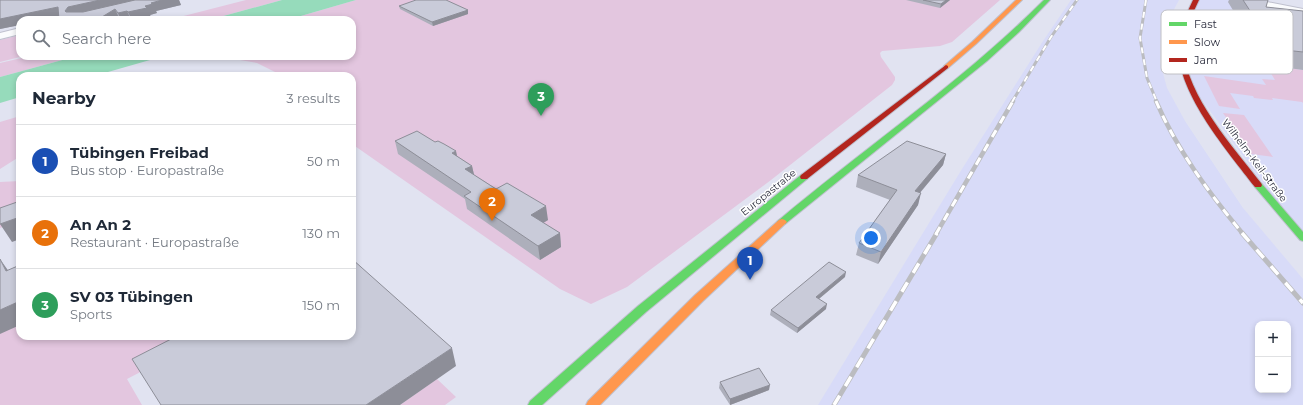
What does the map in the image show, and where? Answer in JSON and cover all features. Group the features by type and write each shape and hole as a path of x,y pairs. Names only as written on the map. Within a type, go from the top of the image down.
{"main road":[{"name":"Europastraße","path":"534,405 618,328 829,158 943,70 1019,0"},
{"path":"592,405 669,326 769,233 813,196 976,68 1026,23 1047,0"},
{"name":"Wilhelm-Keil-Straße","path":"1192,10 1196,0"},
{"name":"Wilhelm-Keil-Straße","path":"1187,74 1194,90 1227,144 1265,193 1303,238"}],"street":[{"path":"1244,0 1303,12"},
{"path":"0,36 16,32"}],"shaded area":[{"path":"246,0 282,0 224,16 184,16"},
{"path":"282,0 356,0 301,16 224,16"},
{"path":"356,0 1000,0 952,42 940,46 882,51 880,53 881,57 895,77 892,85 771,180 627,287 591,304 560,289 356,147 356,72 275,72 257,63 240,60 356,60 356,16 301,16"},
{"path":"1071,0 1179,0 1174,10 1161,10 1161,74 1163,74 1167,88 1185,121 1243,208 1303,279 1303,405 818,405 962,169 1043,41"},
{"path":"1196,0 1244,0 1303,12 1303,238 1194,89 1190,74 1293,74 1293,10 1192,10"},
{"path":"16,36 16,58 0,62 0,40"},
{"path":"16,59 62,60 0,77 0,63"},
{"path":"62,60 150,60 108,72 18,72"},
{"path":"1293,69 1303,70 1303,103 1272,98 1273,100 1254,98 1253,96 1230,93 1240,109 1219,106 1204,76 1266,85 1262,79 1275,80 1271,74 1293,74"},
{"path":"16,73 16,98 0,103 0,77"},
{"path":"1223,113 1244,115 1273,157 1251,154"},
{"path":"16,117 16,159 0,169 0,122"},
{"path":"16,181 16,222 0,228 0,182"},
{"path":"16,268 16,340 202,340 127,379 142,405 0,405 0,275"},
{"path":"437,379 456,397 445,405 400,405"}],"building":[{"path":"0,0 100,0 68,7 65,11 83,12 135,0 162,0 145,6 147,8 118,13 115,9 104,16 59,16 58,7 0,19"},
{"path":"416,0 446,0 468,10 432,22 399,6"},
{"path":"923,0 946,0 941,4"},
{"path":"1243,0 1268,0 1266,7 1303,11 1303,52 1293,51 1293,10 1250,10"},
{"path":"417,131 435,142 438,141 456,151 452,153 472,166 465,169 496,189 507,183 546,206 531,215 560,233 538,246 464,196 471,192 395,141"},
{"path":"907,141 946,154 915,191 921,193 881,252 859,243 897,190 858,175"},
{"path":"16,202 16,218 0,224 0,208"},
{"path":"0,259 6,271 16,267 16,303 0,310"},
{"path":"829,262 846,272 816,297 827,304 798,328 771,310"},
{"path":"356,263 452,348 366,405 161,405 132,359 169,340 356,340"},
{"path":"759,368 770,385 730,399 720,382"}],"railway":[{"path":"1012,102 1051,37 1077,0"},
{"path":"1146,0 1140,38 1147,78 1157,102"},
{"path":"936,234 1013,101"},
{"path":"1156,101 1164,119 1184,154 1206,187 1243,234"},
{"path":"834,405 937,233"},
{"path":"1242,233 1303,303"}],"traffic: fast":[{"path":"782,222 849,167 951,88 1016,31 1047,0"},
{"path":"534,405 642,309 804,177"},
{"path":"1258,185 1303,238"}],"traffic: slow":[{"path":"946,67 974,43 1019,0"},
{"path":"592,405 699,298 782,222"}],"traffic: jam":[{"path":"1192,10 1196,0"},
{"path":"804,177 946,67"},
{"path":"1186,74 1199,103 1210,121 1258,185"}],"place":[{"name":"SV 03 Tübingen","path":"541,116"},
{"name":"An An 2","path":"492,221"},
{"name":"Tübingen Freibad","path":"750,280"}]}
